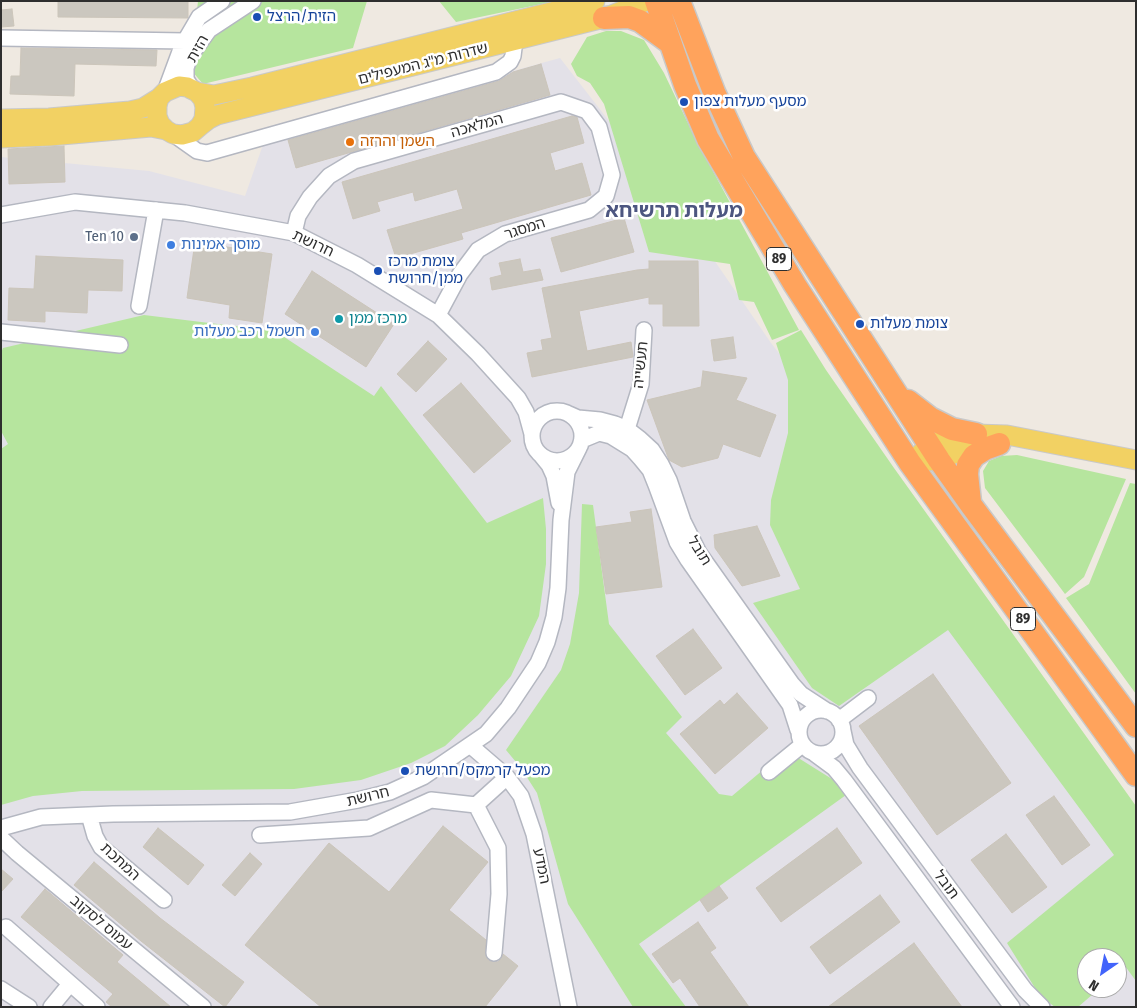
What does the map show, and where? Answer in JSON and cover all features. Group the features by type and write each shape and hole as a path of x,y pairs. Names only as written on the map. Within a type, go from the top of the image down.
{"highway":[{"name":"89","path":"656,1 685,84 708,139 795,285 910,463 1136,775"},
{"name":"89","path":"679,1 711,85 744,157 894,391 971,505 1136,726"},
{"path":"600,10 640,21 670,43"},
{"path":"894,391 930,418 952,429 976,434"},
{"path":"971,505 966,474 968,465 974,456 998,444"}],"main road":[{"name":"שדרות מ\"ג המעפילים","path":"200,126 209,119 228,112 513,32 600,10 647,1"},
{"name":"שדרות מ\"ג המעפילים","path":"195,91 214,95 224,94 513,32"},
{"path":"1,119 49,118 130,111 143,108 179,86 195,91 203,99 205,108 204,119 200,126 193,132 182,135 150,127 50,136 1,138"},
{"path":"162,95 157,106 157,116 160,124 170,132"},
{"path":"910,463 935,452 953,437 976,434 1008,435 1136,460"},
{"path":"935,452 998,444 1048,443"}],"street":[{"name":"הזית","path":"162,95 185,41 199,17 222,1"},
{"name":"הזית","path":"195,91 186,79 186,68 190,56 209,30 253,1"},
{"path":"170,132 197,151 207,153 496,72 510,62 513,56 513,32"},
{"path":"1,38 185,41"},
{"name":"המלאכה","path":"294,233 298,216 310,197 330,176 354,161 561,102 587,111 599,127 607,157"},
{"name":"המסגר","path":"438,315 460,274 478,250 505,234 589,210 606,196 612,175 607,157"},
{"name":"חרושת","path":"1,215 75,202 185,213 294,233 357,265 438,315 478,354 518,398 526,412 532,434"},
{"path":"139,306 156,210"},
{"name":"תעשייה","path":"627,429 641,384 644,330"},
{"path":"1,332 120,345"},
{"name":"חרושת","path":"518,398 540,410 561,413"},
{"path":"561,413 575,418 582,432 580,444 568,458 561,460 546,458 536,448 532,434 533,428 541,416 561,413"},
{"name":"תובל","path":"561,413 578,418 616,424 627,429 646,444 661,464 669,480 683,521 699,552 792,684 801,694 827,711"},
{"name":"תובל","path":"580,444 598,433 611,436 626,445 642,459 650,470 677,542 790,705 798,730"},
{"name":"חרושת","path":"1,828 41,817 290,812 358,800 390,792 423,778 486,734 508,708 538,662 547,642 554,618 558,588 561,520 567,472 580,444"},
{"name":"חרושת","path":"540,454 554,476 561,520"},
{"path":"841,725 868,698"},
{"path":"819,710 827,711 841,725 843,738 835,750 822,755 815,754 808,751 802,745 798,730 805,716 812,712 819,710"},
{"name":"תובל","path":"841,725 846,745 860,768 1024,990 1042,1007"},
{"path":"769,772 802,745"},
{"name":"המדע","path":"471,746 506,777 521,796 534,834 569,1007"},
{"name":"תובל","path":"815,754 834,768 844,780 1012,1007"},
{"path":"260,835 369,828 431,800 476,805 506,777"},
{"path":"476,805 498,848 499,894 494,953"},
{"name":"המתכת","path":"89,815 95,836 101,847 164,900"},
{"name":"עמוס לסקוב","path":"1,838 203,1007"},
{"path":"6,927 97,1007"},
{"path":"51,1007 70,984"},
{"path":"1,988 29,1007"}],"shaded area":[{"path":"560,58 690,225 771,343 1048,698 1136,820 1136,1007 1,1007 1,157 149,171 245,196 265,139"}],"green space":[{"path":"198,1 367,1 353,48 203,84 191,70"},
{"path":"439,1 556,1 456,22"},
{"path":"606,31 621,31 644,40 664,73 695,138 799,330 772,340 754,302 739,300 730,264 649,252 604,104 590,83 577,76 571,64 587,37"},
{"path":"144,315 275,331 374,396 381,386 487,523 543,498 546,529 546,564 539,616 511,676 478,715 445,746 411,763 361,780 294,789 82,791 33,796 1,805 1,449 8,444 1,431 1,353 3,348"},
{"path":"801,330 826,370 894,468 1136,806 1136,981 1127,969 1127,948 1077,948 1077,998 1088,998 1078,1007 1055,1007 1040,996 1007,943 1114,855 948,630 839,706 812,688 753,603 800,589 770,525 771,500 788,433 788,380 776,343"},
{"path":"1017,455 1126,479 1084,577 1065,594 985,488 983,471 989,461 1001,456"},
{"path":"1130,483 1136,484 1136,694 1066,598 1089,584"},
{"path":"582,504 593,505 609,624 682,717 666,733 719,794 732,796 789,748 800,759 832,779 846,795 639,944 686,1007 633,1007 568,904 537,793 521,768 506,750 561,670 570,644 579,593"}],"building":[{"path":"58,1 188,1 188,18 58,17"},
{"path":"12,9 14,26 1,27 1,10"},
{"path":"21,48 157,50 156,66 75,64 74,96 10,94 11,76 20,76"},
{"path":"541,64 550,95 296,168 288,140 499,81 513,72"},
{"path":"572,116 577,117 584,143 550,153 555,171 582,163 591,195 461,233 463,239 396,258 387,230 463,209 457,189 415,201 413,192 377,202 380,211 353,219 342,182"},
{"path":"64,146 65,182 9,184 8,149"},
{"path":"624,218 634,252 561,272 551,238"},
{"path":"195,242 272,254 262,323 229,318 230,305 187,298"},
{"path":"36,256 123,260 122,291 88,290 87,313 45,311 45,322 8,320 9,288 34,289"},
{"path":"520,259 523,272 540,269 543,280 492,290 490,278 502,275 499,263"},
{"path":"649,261 698,261 699,326 663,326 663,304 649,304 649,297 579,311 587,351 631,342 633,357 532,377 527,353 543,350 541,340 552,338 542,288 649,269"},
{"name":"מרכז ממן","path":"312,271 394,324 366,367 285,314"},
{"path":"733,337 736,358 714,361 711,340"},
{"path":"428,341 447,359 416,392 397,374"},
{"path":"703,371 747,378 736,400 776,415 760,457 723,444 718,458 682,467 669,460 647,400 701,387"},
{"path":"461,383 511,441 474,473 423,415"},
{"path":"651,509 662,587 606,594 596,527 632,522 630,512"},
{"path":"757,526 780,576 742,586 715,548 714,535"},
{"path":"693,629 722,668 685,695 656,656"},
{"path":"933,674 1011,783 937,835 859,726"},
{"path":"737,693 768,728 715,774 680,734 720,700 724,705"},
{"path":"1054,796 1090,845 1062,865 1026,815"},
{"path":"443,826 488,862 449,910 486,940 485,953 488,960 498,962 503,954 518,966 485,1007 321,1007 245,945 329,843 389,892"},
{"path":"158,828 204,865 188,885 143,847"},
{"path":"837,828 862,863 781,922 756,888"},
{"path":"1006,834 1047,887 1012,913 971,860"},
{"path":"250,853 262,864 235,896 222,885"},
{"path":"94,862 160,918 244,982 225,1007 74,885"},
{"path":"1,869 13,879 1,892"},
{"path":"719,886 728,898 708,912 700,900"},
{"path":"45,889 123,955 117,962 171,1007 112,1007 106,1002 113,994 21,917"},
{"path":"880,895 900,922 830,974 810,947"},
{"path":"698,922 716,948 710,952 749,1007 700,1007 680,978 673,983 652,954"},
{"path":"914,943 962,1007 828,1007"}],"place":[{"name":"הזית/הרצל","path":"257,17"},
{"name":"מסעף מעלות צפון","path":"684,102"},
{"name":"השמן והרזה","path":"350,142"},
{"name":"Ten 10","path":"134,237"},
{"name":"מוסך אמינות","path":"171,245"},
{"name":"צומת מרכז ממן/חרושת","path":"378,271"},
{"name":"מרכז ממן","path":"339,319"},
{"name":"צומת מעלות","path":"860,324"},
{"name":"חשמל רכב מעלות","path":"315,332"},
{"name":"מפעל קרמקס/חרושת","path":"405,771"}],"district":[{"name":"מעלות תרשיחא","path":"674,211"}]}
